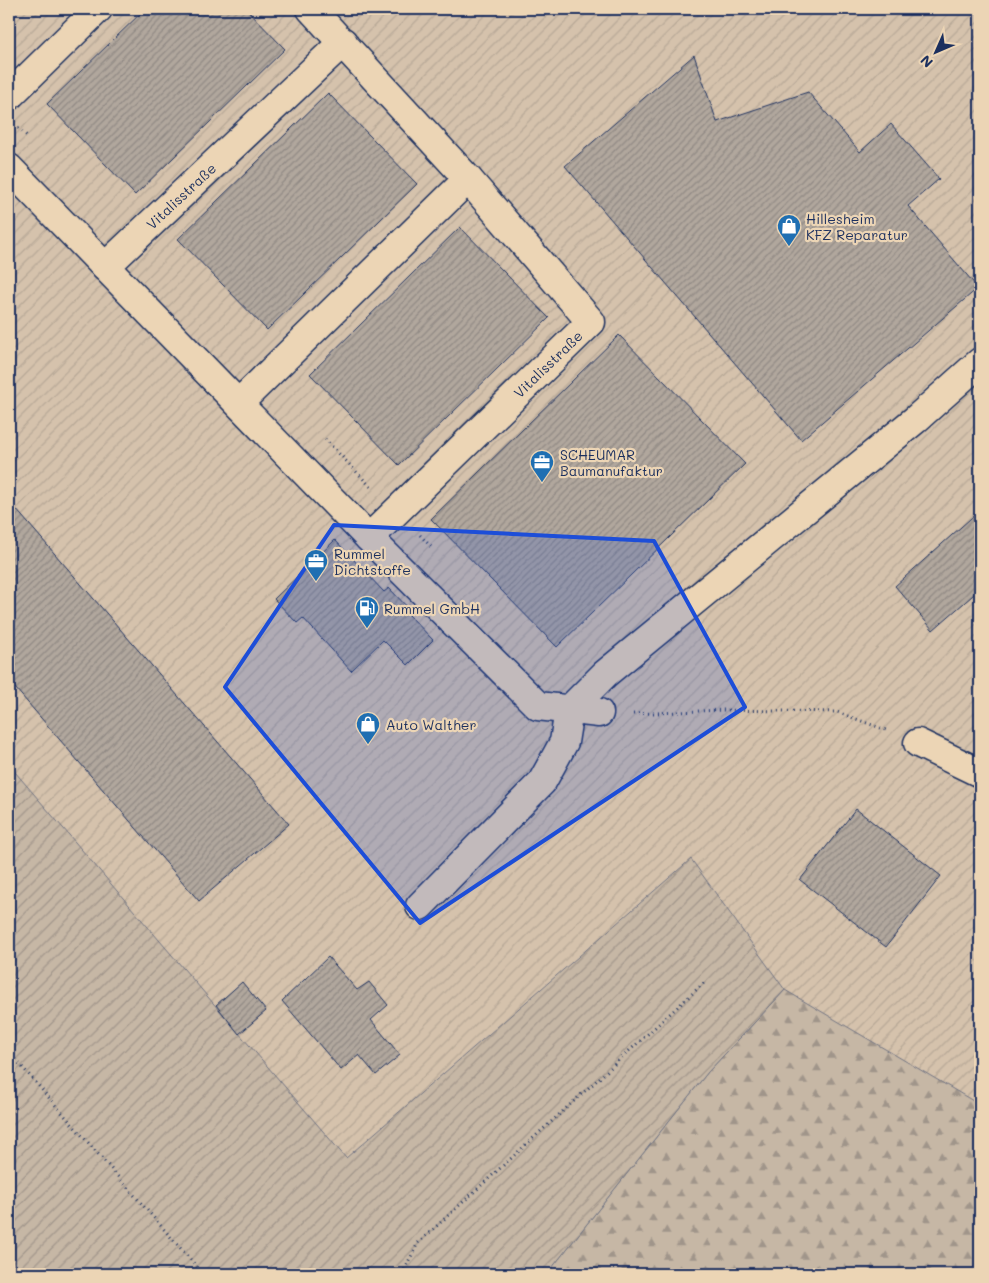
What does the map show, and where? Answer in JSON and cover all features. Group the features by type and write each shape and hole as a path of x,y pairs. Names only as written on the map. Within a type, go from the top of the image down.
{"street":[{"path":"9,96 98,9"},
{"name":"Vitalisstraße","path":"311,9 344,42 468,179 591,322 369,538"},
{"name":"Vitalisstraße","path":"105,267 344,42"},
{"path":"9,168 369,538 538,706 599,713"},
{"path":"239,403 468,179"},
{"path":"420,906 542,782 564,742 569,710 605,674 914,420 980,362"},
{"path":"918,743 980,773"}],"path":[{"path":"402,1274 418,1243 706,981"},
{"path":"9,1052 203,1274"}],"highlighted area":[{"path":"334,525 654,541 745,707 420,923 225,687"}],"shaded area":[{"path":"9,9 980,9 980,1105 785,990 691,859 346,1158 9,765"}],"green space":[{"path":"9,765 346,1158 691,859 785,990 708,1072 547,1274 9,1274"},
{"path":"785,990 980,1105 980,1274 547,1274 708,1072"}],"building":[{"path":"145,9 246,9 285,49 135,195 47,104"},
{"name":"Hillesheim KFZ Reparatur","path":"694,55 717,122 808,92 860,152 891,124 939,179 908,206 978,288 801,440 565,166"},
{"path":"328,93 417,184 267,330 178,239"},
{"path":"460,227 549,318 399,465 310,374"},
{"path":"619,335 745,464 557,647 431,519"},
{"path":"9,501 289,824 199,901 9,681"},
{"path":"980,510 980,589 933,630 895,586"},
{"path":"335,540 384,592 389,588 412,612 409,615 433,640 408,665 383,640 351,671 303,618 297,623 274,599"},
{"path":"856,809 941,876 886,947 800,880"},
{"path":"328,957 357,990 369,982 388,1005 371,1020 400,1055 376,1075 359,1055 341,1070 282,1001"},
{"path":"242,982 266,1011 239,1034 216,1005"}],"place":[{"name":"Hillesheim KFZ Reparatur","path":"789,247"},
{"name":"SCHEUMAR Baumanufaktur","path":"542,483"},
{"name":"Rummel Dichtstoffe","path":"316,582"},
{"name":"Rummel GmbH","path":"367,629"},
{"name":"Auto Walther","path":"368,745"}]}
